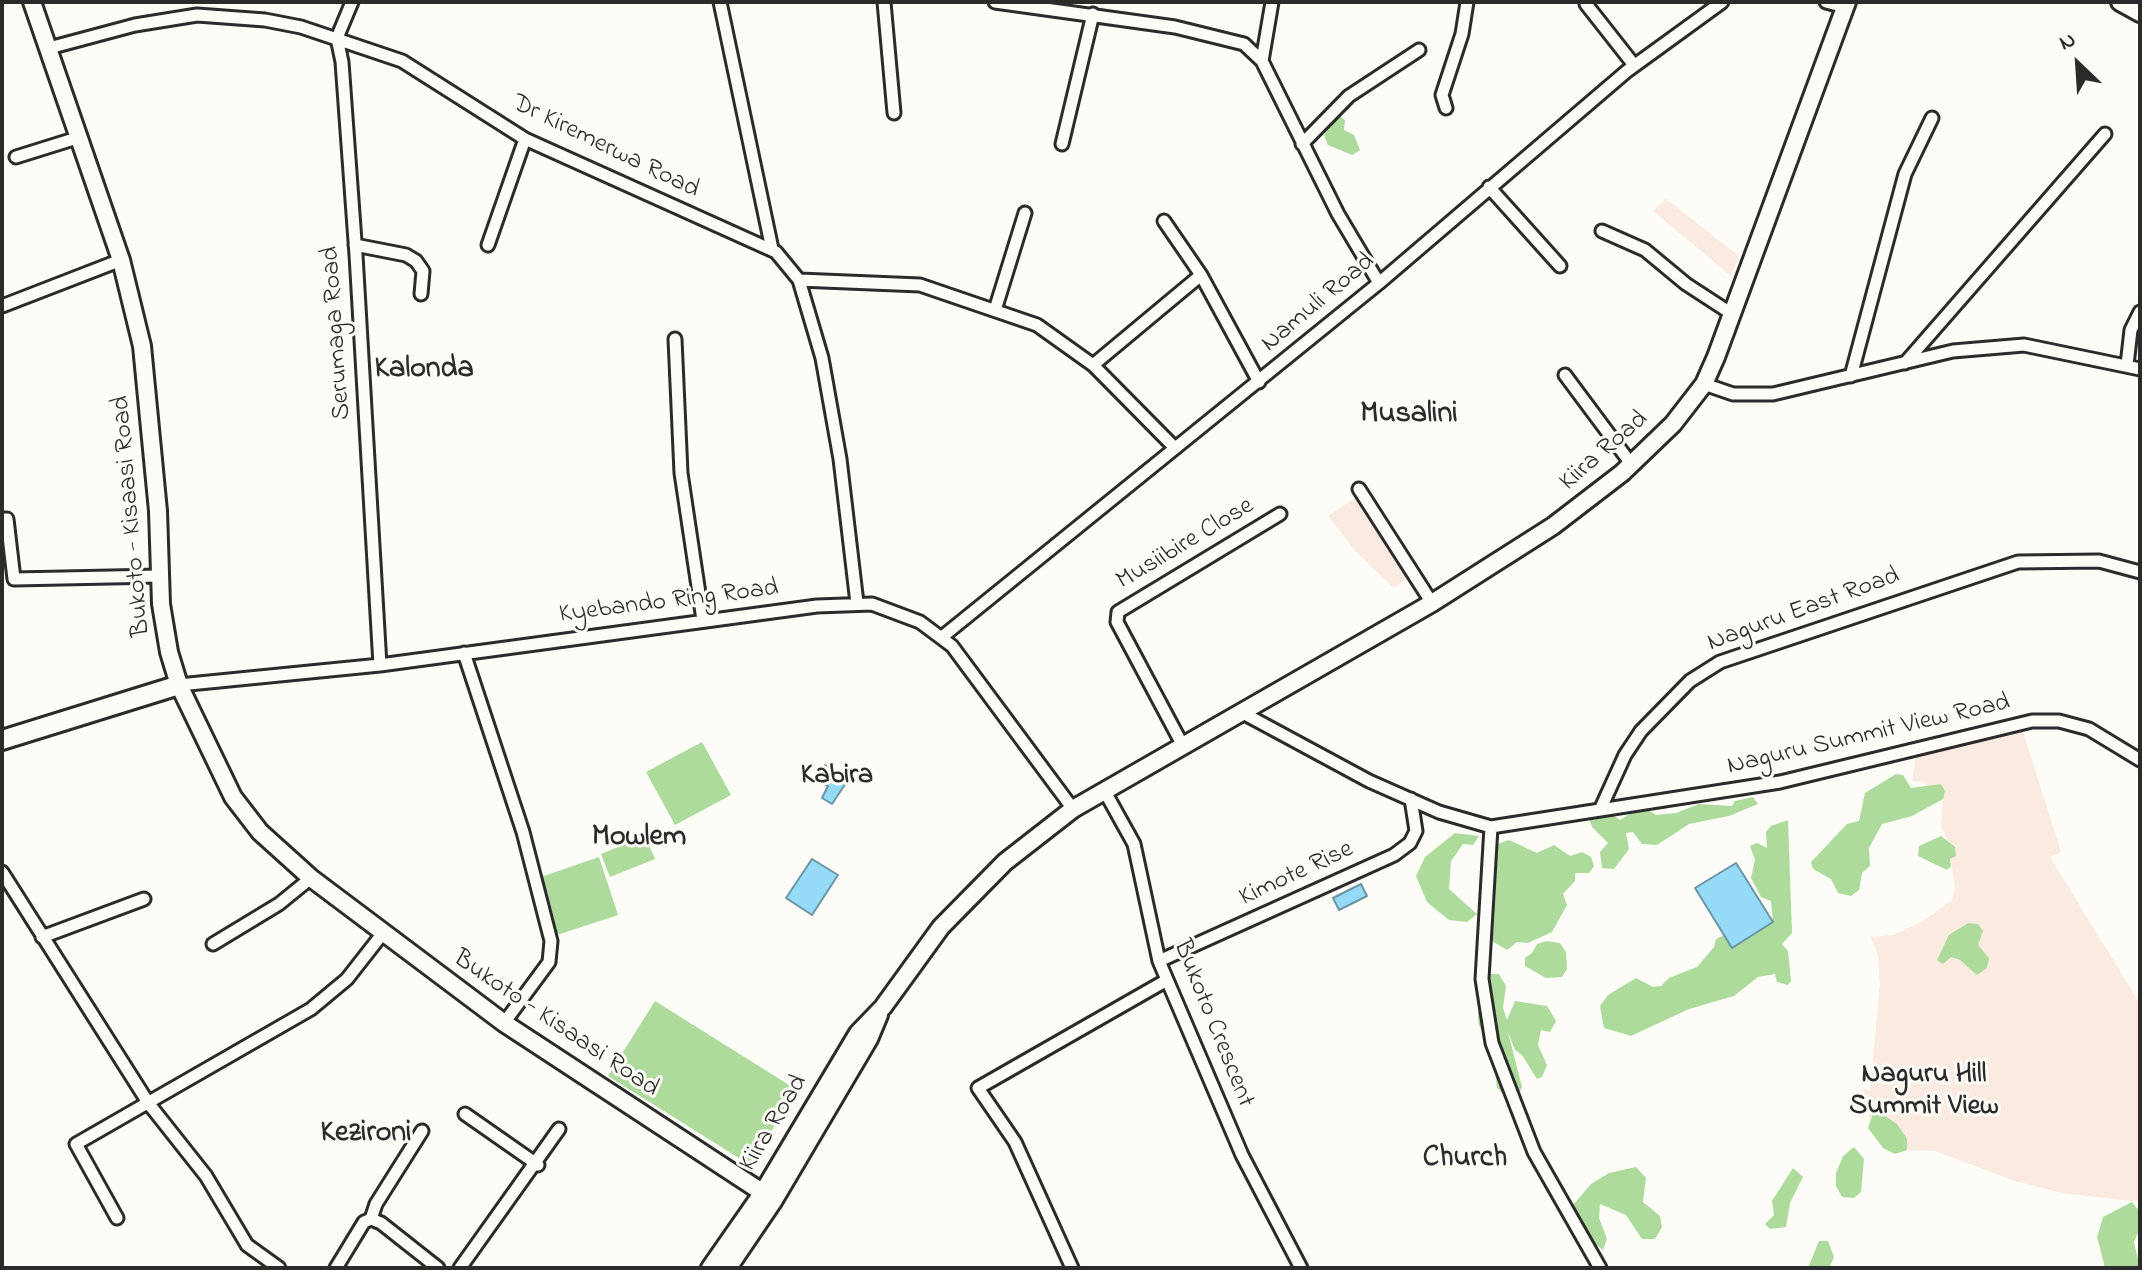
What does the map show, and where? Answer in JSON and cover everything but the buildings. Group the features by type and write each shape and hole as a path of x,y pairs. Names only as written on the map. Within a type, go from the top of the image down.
{"main road":[{"name":"Bukoto - Kisaasi Road","path":"32,2 121,260 142,346 158,511 159,576 167,640 179,685 233,797 260,832 311,878 383,933 504,1023 768,1196"},
{"path":"2120,2 2140,13"},
{"name":"Kiira Road","path":"728,1268 858,1033 883,1007 941,927 968,897 1042,831 1104,790 1432,603 1553,526 1632,465 1673,424 1704,384 1846,5"},
{"path":"2,740 179,685"},
{"name":"Kiira Road","path":"710,1268 768,1196"}],"street":[{"path":"337,38 352,2"},
{"path":"720,2 772,249 788,262 799,280 816,335 833,413 857,603"},
{"path":"884,2 894,113"},
{"path":"995,2 1093,14 1224,36 1244,44 1262,61 1302,144 1379,283"},
{"path":"1446,108 1442,95 1462,34 1467,2"},
{"name":"Namuli Road","path":"942,637 1379,283 1634,65 1722,2"},
{"path":"1826,2 1846,5"},
{"path":"1586,4 1634,65"},
{"path":"1262,61 1271,6"},
{"path":"1062,144 1093,14"},
{"name":"Dr Kiremerwa Road","path":"49,48 135,25 197,15 265,20 337,38 409,64 525,139 772,249"},
{"name":"Serumaga Road","path":"337,38 342,62 355,245 380,665"},
{"path":"1302,144 1349,96 1419,50"},
{"path":"1851,376 1905,174 1932,118"},
{"path":"1904,363 2105,134"},
{"path":"16,157 80,137"},
{"path":"488,245 525,139"},
{"path":"1489,187 1560,266"},
{"path":"995,310 1025,213"},
{"path":"1164,221 1201,275 1259,382"},
{"path":"1602,231 1645,250 1686,284 1732,314"},
{"path":"355,245 406,255 416,261 423,271 421,294"},
{"path":"2,306 121,260"},
{"path":"1093,365 1201,275"},
{"path":"799,280 920,285 1048,330 1093,365 1175,448"},
{"path":"2127,365 2131,330 2140,312"},
{"path":"675,339 681,473 703,620"},
{"path":"1704,384 1733,394 1773,394 1984,346 2024,345 2140,369"},
{"path":"1565,375 1632,465"},
{"path":"1359,489 1432,603"},
{"name":"Musiibire Close","path":"1178,746 1117,622 1118,612 1280,514"},
{"path":"2,519 7,519 14,579 159,576"},
{"name":"Naguru East Road","path":"1600,810 1625,755 1641,731 1660,708 1690,681 1720,662 2018,562 2099,561 2140,572"},
{"name":"Kyebando Ring Road","path":"179,685 380,665 703,620 857,603 903,615 942,637 1079,806"},
{"path":"464,653 523,832 551,941 549,962 504,1023"},
{"path":"1241,712 1338,766 1411,799 1491,827 1600,810"},
{"name":"Naguru Summit View Road","path":"1600,810 1780,782 2032,721 2059,721 2089,729 2140,760"},
{"name":"Bukoto Crescent","path":"1104,790 1130,830 1159,961 1242,1155 1301,1268"},
{"name":"Kimote Rise","path":"1159,961 1394,855 1410,843 1416,831 1411,799"},
{"path":"1491,827 1482,979 1492,1043 1534,1152 1600,1268"},
{"path":"2,872 149,1104 206,1176 250,1249 279,1268"},
{"path":"213,944 279,904 311,878"},
{"path":"42,937 144,899"},
{"path":"117,1218 76,1144 326,998 356,969 383,933"},
{"path":"1072,1268 1015,1142 978,1088 1167,980"},
{"path":"465,1114 538,1165"},
{"path":"460,1268 538,1165 559,1129"},
{"path":"371,1219 376,1204 422,1131"},
{"path":"336,1268 364,1222 371,1219 381,1223 438,1268"}],"shaded area":[{"path":"1666,199 1739,256 1731,276 1653,211"},
{"path":"1357,497 1407,578 1394,588 1356,552 1328,516"},
{"path":"2023,732 2061,852 2050,857 2140,1004 2140,1202 2062,1193 2015,1181 1935,1151 1891,1150 1879,1142 1872,1130 1863,1088 1870,1091 1880,985 1878,955 1871,937 1893,935 1922,922 1952,900 1955,888 1949,846 1941,825 1943,799 1923,782 1912,781 1916,755"}],"green space":[{"path":"1339,116 1345,120 1344,130 1354,135 1360,150 1352,155 1328,145 1324,135"},
{"path":"702,742 731,795 675,825 646,772"},
{"path":"1896,774 1903,775 1911,788 1941,784 1945,791 1943,799 1912,816 1882,824 1869,848 1870,866 1862,873 1859,890 1851,896 1838,893 1831,879 1813,869 1811,862 1847,824 1859,821 1865,793"},
{"path":"1753,797 1758,804 1729,816 1689,824 1657,845 1642,844 1633,832 1626,833 1629,849 1614,869 1602,868 1600,852 1608,843 1592,827 1588,815 1609,812 1620,820 1642,806 1656,815 1676,813 1699,804 1732,806 1735,801"},
{"path":"1788,820 1792,933 1782,944 1788,951 1791,981 1788,985 1777,982 1775,974 1758,977 1734,996 1689,1009 1631,1036 1604,1028 1600,1006 1608,995 1636,978 1653,987 1661,986 1669,978 1697,967 1714,947 1716,939 1724,935 1733,947 1773,922 1771,901 1761,897 1751,878 1755,860 1750,846 1757,843 1767,848 1766,832 1771,826"},
{"path":"1455,833 1479,836 1473,845 1463,844 1451,861 1449,889 1477,914 1467,922 1449,920 1427,902 1416,876 1425,857"},
{"path":"645,836 655,859 610,877 601,854"},
{"path":"1941,836 1955,847 1956,856 1950,859 1951,866 1947,870 1918,856 1919,846"},
{"path":"1509,840 1537,853 1554,845 1570,856 1582,852 1591,857 1594,866 1589,873 1575,873 1575,881 1563,894 1567,905 1552,932 1528,943 1517,942 1507,950 1490,940 1482,918 1494,901 1498,844"},
{"path":"599,857 618,915 557,935 538,878"},
{"path":"1968,923 1978,924 1983,931 1978,945 1989,958 1987,968 1977,975 1960,960 1951,957 1943,964 1937,960 1949,935"},
{"path":"1546,941 1560,943 1566,952 1567,969 1562,977 1546,978 1525,966 1525,958 1537,944"},
{"path":"1490,974 1499,974 1506,986 1503,1008 1507,1020 1515,1001 1547,1006 1556,1021 1550,1032 1541,1030 1538,1045 1547,1065 1542,1077 1537,1079 1522,1055 1515,1050 1508,1032 1522,1087 1519,1093 1505,1096 1497,1088 1494,1063 1478,1022 1478,999"},
{"path":"655,1001 797,1090 750,1165 608,1076"},
{"path":"1873,1114 1882,1114 1897,1124 1907,1139 1907,1150 1895,1154 1883,1148 1868,1128"},
{"path":"1854,1147 1864,1159 1861,1192 1854,1198 1842,1197 1836,1186 1836,1173 1843,1156"},
{"path":"1636,1167 1646,1178 1643,1202 1660,1216 1662,1227 1655,1239 1642,1239 1626,1215 1600,1204 1599,1218 1607,1239 1603,1250 1585,1236 1573,1205 1591,1184 1609,1173"},
{"path":"1793,1168 1803,1177 1790,1203 1786,1227 1770,1229 1765,1224 1774,1215 1772,1201"},
{"path":"2132,1202 2140,1212 2140,1228 2134,1242 2140,1268 2105,1268 2097,1237 2103,1217"},
{"path":"1819,1241 1828,1241 1834,1257 1829,1268 1808,1268"}],"water":[{"path":"825,765 848,780 832,804 822,798 828,786 815,779"},
{"path":"812,859 838,875 812,915 786,898"},
{"path":"1736,863 1773,922 1732,948 1695,888"},
{"path":"1361,884 1367,896 1339,910 1333,898"}],"district":[{"name":"Kalonda","path":"424,371"},
{"name":"Musalini","path":"1409,416"},
{"name":"Kabira","path":"837,777"},
{"name":"Mowlem","path":"639,839"},
{"name":"Naguru Hill Summit View","path":"1924,1092"},
{"name":"Kezironi","path":"366,1135"},
{"name":"Church","path":"1465,1160"}]}
